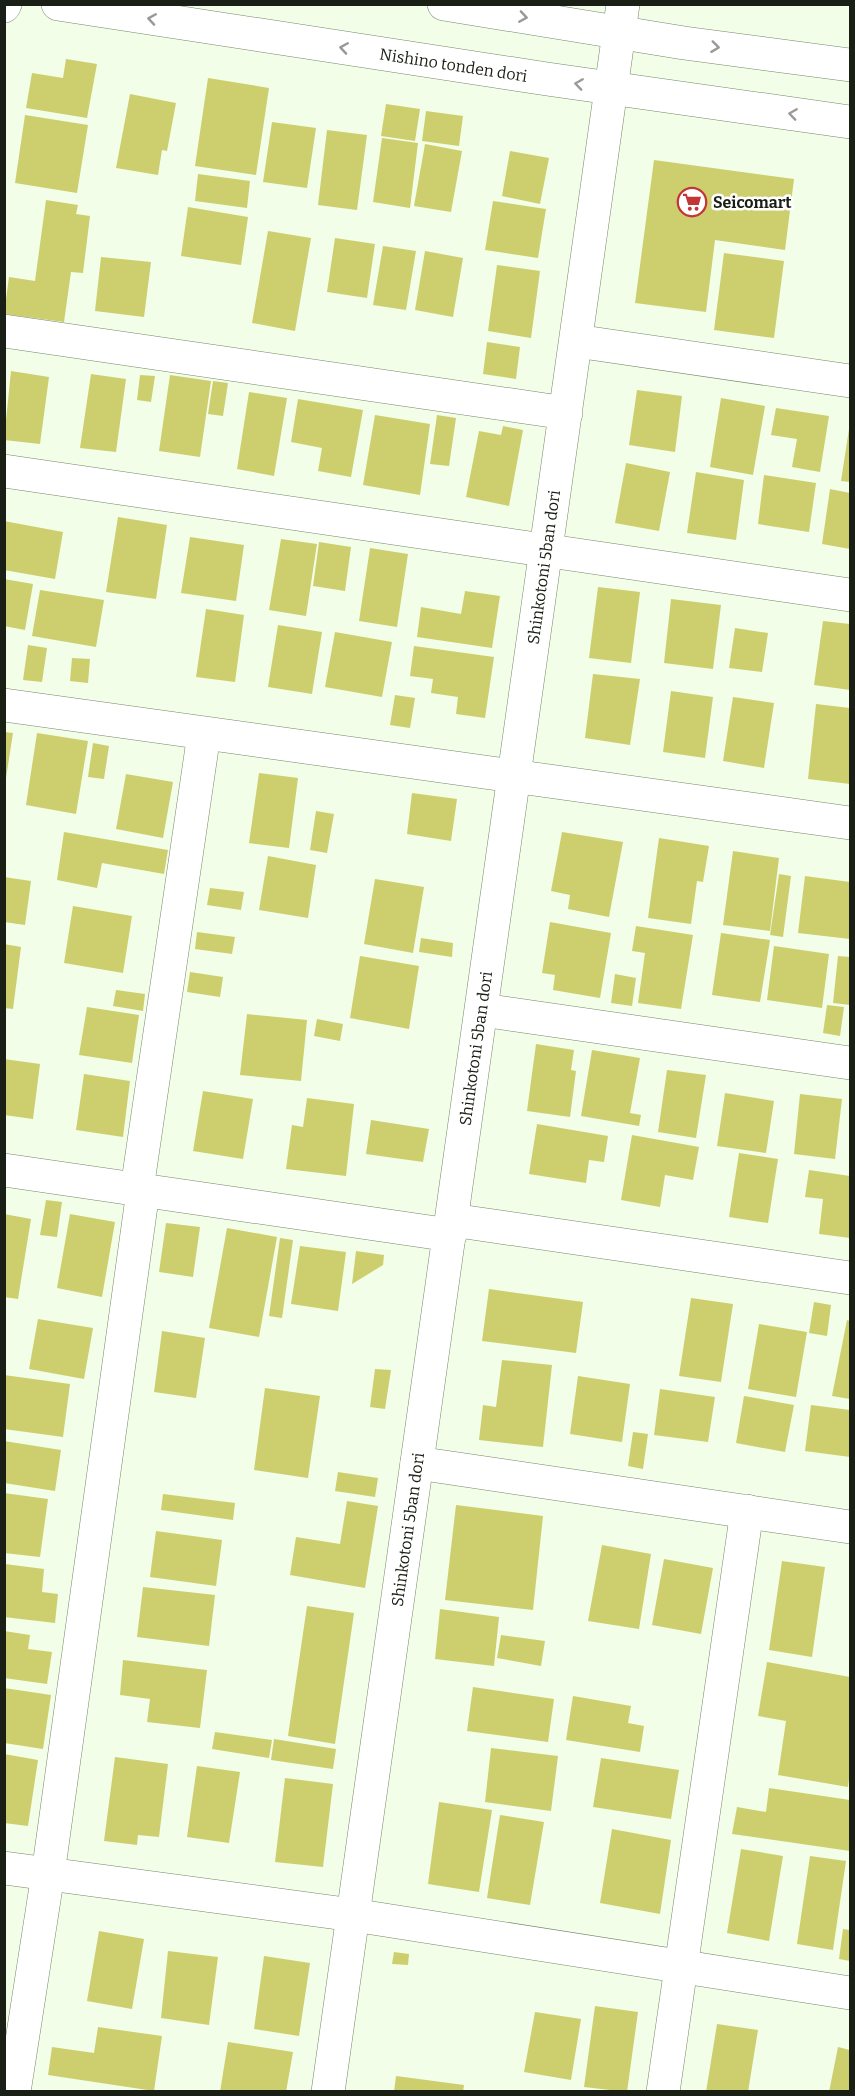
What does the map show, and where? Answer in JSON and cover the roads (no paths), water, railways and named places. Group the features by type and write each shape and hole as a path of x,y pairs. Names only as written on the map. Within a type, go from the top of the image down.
{"street":[{"name":"Nishino tonden dori","path":"58,4 850,122"},
{"path":"444,4 622,18 850,65"},
{"name":"Shinkotoni 5ban dori","path":"328,2091 622,18"},
{"path":"4,331 566,413"},
{"path":"576,341 850,381"},
{"path":"4,471 850,595"},
{"path":"4,705 850,823"},
{"path":"14,2091 48,1874 204,734"},
{"path":"482,1010 850,1063"},
{"path":"4,1170 140,1190 850,1278"},
{"path":"417,1462 850,1527"},
{"path":"663,2091 747,1511"},
{"path":"4,1868 353,1915 850,1993"}],"place":[{"name":"Seicomart","path":"692,202"}]}
